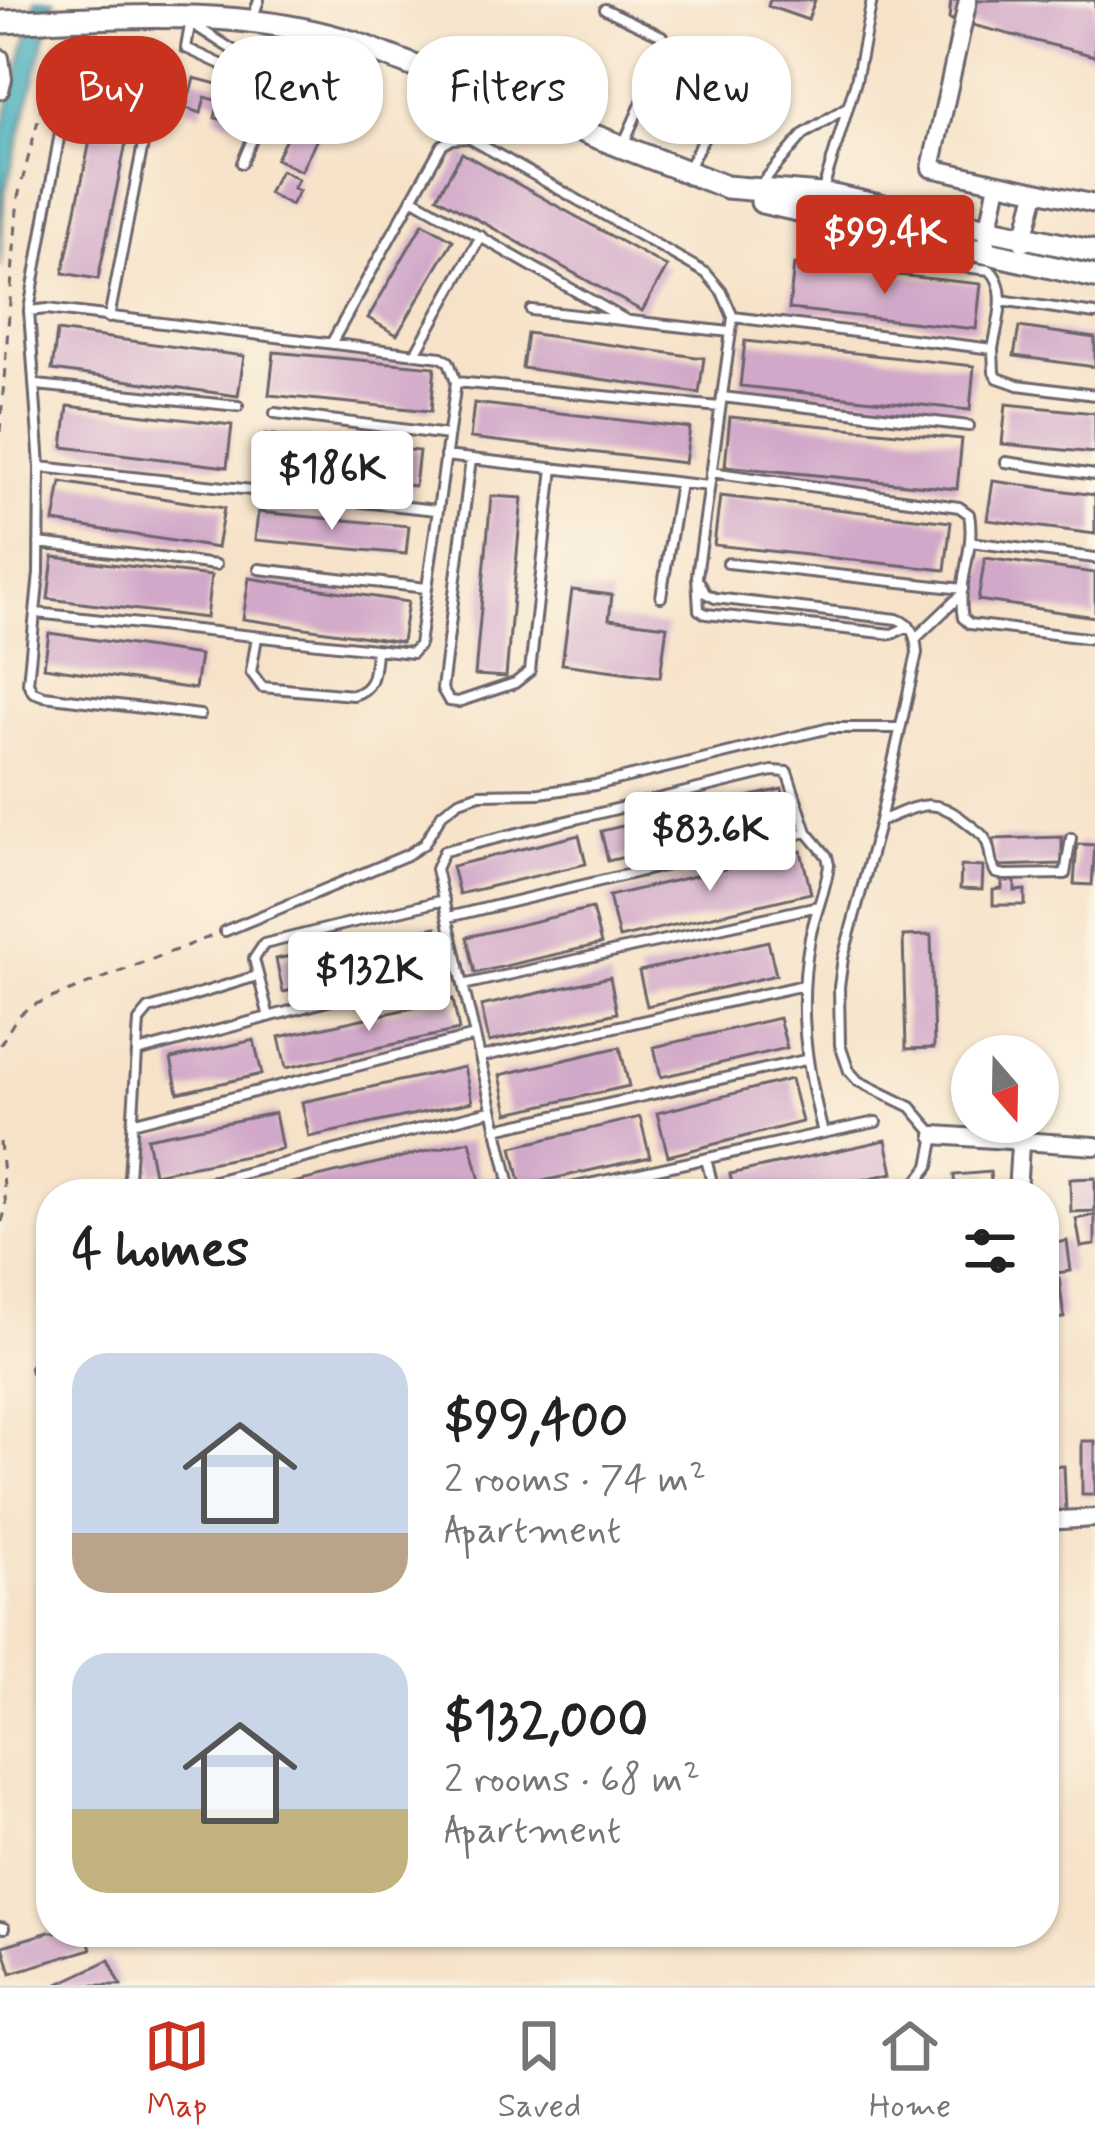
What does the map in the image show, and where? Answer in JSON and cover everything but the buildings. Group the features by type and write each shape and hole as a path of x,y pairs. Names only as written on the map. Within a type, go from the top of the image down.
{"street":[{"path":"968,0 932,168 1095,204"},
{"path":"0,22 191,21 256,9 764,203 1095,277"},
{"path":"0,58 0,90"},
{"path":"983,252 998,183"},
{"path":"725,187 821,195 989,226 1095,252"},
{"path":"1019,260 1036,192"},
{"path":"935,1136 1095,1146"},
{"path":"1018,1179 1020,1144"},
{"path":"1059,1519 1095,1518"}],"lane":[{"path":"821,195 848,106 872,0"},
{"path":"605,9 662,36 666,47 622,147"},
{"path":"211,60 186,48 191,21 213,36"},
{"path":"291,36 295,25"},
{"path":"754,192 805,134 848,106"},
{"path":"109,319 146,129 138,122 75,111 62,121 26,318 37,385 40,467 36,613 28,671 33,692 44,696 200,715"},
{"path":"332,342 442,145 469,139 706,273 722,292 733,317 696,604 706,614 892,634 909,626"},
{"path":"242,163 249,144"},
{"path":"686,172 701,144"},
{"path":"412,198 626,320"},
{"path":"415,354 481,236"},
{"path":"813,250 990,270 999,280 1001,300 994,372 1007,382 1095,394"},
{"path":"1001,300 1095,314"},
{"path":"29,311 46,309 415,354 448,362 455,382 417,650 406,655 36,613"},
{"path":"531,310 730,332"},
{"path":"733,317 993,349"},
{"path":"455,382 969,426"},
{"path":"37,385 238,406"},
{"path":"275,413 448,435"},
{"path":"445,456 710,486"},
{"path":"471,459 442,689 448,701 515,683 530,671 553,468"},
{"path":"1006,462 1095,475"},
{"path":"40,467 436,510"},
{"path":"711,472 959,507 969,514 961,612 970,624 1095,639"},
{"path":"661,597 680,483"},
{"path":"970,542 1095,558"},
{"path":"39,543 216,565"},
{"path":"728,563 962,591"},
{"path":"259,569 426,588"},
{"path":"697,576 705,593 715,598 897,619 916,638 917,652 880,821 843,958 840,1045 858,1081 911,1106 935,1136 929,1166 919,1179"},
{"path":"916,638 962,591"},
{"path":"257,637 251,673 262,687 363,692 373,680 376,651"},
{"path":"224,931 407,855 424,844 442,814 480,794 540,793 595,785 830,728 900,728"},
{"path":"508,1179 436,869 445,851 772,770 788,772 807,832 829,865 804,985 805,1060 823,1133"},
{"path":"880,821 936,803 983,836 990,864 996,873 1005,875 1065,874 1071,838"},
{"path":"448,917 807,832"},
{"path":"269,1016 254,954 264,944 444,900"},
{"path":"464,985 818,906"},
{"path":"136,1052 459,966"},
{"path":"129,1179 139,1021 148,1009 257,976"},
{"path":"480,1057 804,985"},
{"path":"132,1123 475,1036"},
{"path":"496,1129 805,1060"},
{"path":"222,1179 490,1111"},
{"path":"612,1179 876,1122"},
{"path":"706,1159 711,1179"}],"path":[{"path":"0,432 20,182 60,21"},
{"path":"0,1045 17,1017 32,1006 224,931"},
{"path":"0,1142 6,1208 0,1228"}],"water":[{"path":"36,0 55,0 46,36 36,36 36,73 4,196 0,268 0,137"}]}
